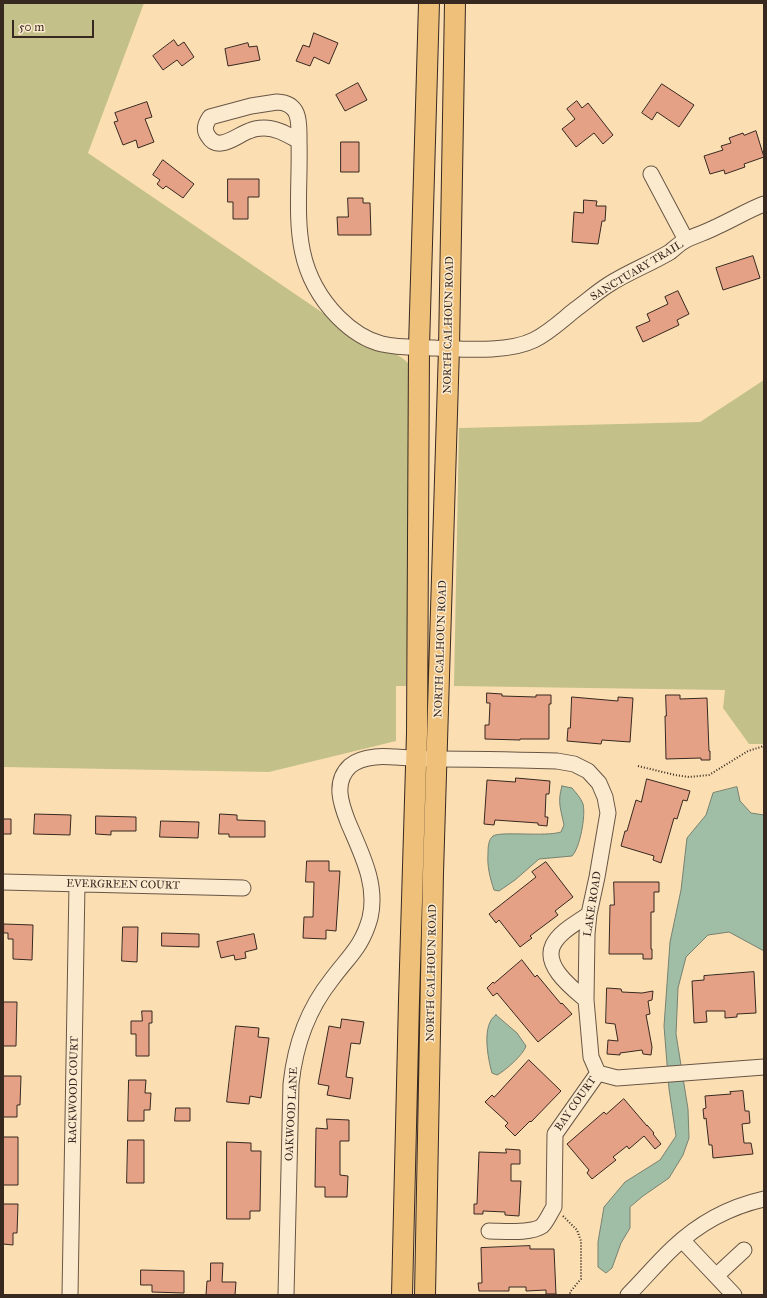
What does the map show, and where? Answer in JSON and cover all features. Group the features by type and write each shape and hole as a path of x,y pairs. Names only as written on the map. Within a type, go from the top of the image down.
{"main road":[{"name":"NORTH CALHOUN ROAD","path":"402,1295 417,733 419,347 429,3"},
{"name":"NORTH CALHOUN ROAD","path":"425,1295 432,1000 433,874 438,759 449,348 455,3"},
{"path":"409,1000 432,1000"}],"street":[{"name":"SANCTUARY TRAIL","path":"299,141 274,129 263,128 250,130 225,143 216,143 210,139 205,132 205,124 210,117 221,113 266,103 284,102 291,105 297,113 299,125 299,141 299,238 307,272 313,284 332,312 355,332 374,342 383,344 449,348 507,347 533,341 609,285 669,252 686,240 708,232 764,204"},
{"path":"651,174 686,240"},
{"name":"OAKWOOD LANE","path":"286,1295 291,1084 293,1067 302,1031 322,993 332,978 358,948 365,933 372,907 372,887 369,874 340,799 341,782 344,774 350,767 364,758 378,756 416,758"},
{"name":"LAKE ROAD","path":"416,758 557,761 574,764 588,771 599,783 605,797 608,813 589,914 587,934 586,1000 591,1057 598,1073"},
{"name":"EVERGREEN COURT","path":"3,882 243,888"},
{"name":"RACKWOOD COURT","path":"70,1295 77,884"},
{"path":"586,1000 559,976 551,954 553,945 565,931 589,914"},
{"path":"598,1073 617,1078 666,1073 764,1067"},
{"name":"BAY COURT","path":"554,1207 555,1134 598,1073"},
{"path":"628,1295 682,1240 697,1228 716,1216 731,1209 764,1199"},
{"path":"490,1231 527,1231 539,1227 543,1225 554,1207"},
{"path":"682,1240 734,1295"},
{"path":"716,1276 744,1250"}],"path":[{"path":"638,766 689,777 709,775 748,751 764,746"},
{"path":"554,1207 577,1230 581,1241 581,1279 570,1292 570,1295"}],"shaded area":[{"path":"3,3 144,3 88,153 364,341 392,352 405,360 410,366 413,372 406,686 396,686 396,741 269,772 3,767"},
{"path":"764,380 764,744 749,744 723,708 725,690 454,686 459,428 700,422"},
{"path":"562,786 572,788 580,798 584,809 582,831 575,852 572,856 539,859 515,880 499,891 494,890 488,863 488,847 491,838 493,836 505,834 545,834 561,832 564,825 560,801"},
{"path":"737,787 740,801 751,813 764,815 764,951 729,932 708,935 686,957 678,988 676,1034 688,1109 689,1138 683,1155 669,1178 630,1207 630,1228 621,1243 612,1268 606,1273 598,1267 598,1242 604,1207 625,1182 660,1160 676,1136 669,1089 664,1026 670,942 681,890 687,838 706,815 713,793"},
{"path":"496,1015 517,1033 526,1046 514,1062 497,1075 492,1073 487,1042 488,1026"}],"building":[{"path":"314,33 338,43 329,64 314,57 310,66 296,61 303,45 309,47"},
{"path":"174,40 178,46 184,42 194,57 182,66 177,60 163,70 153,56"},
{"path":"248,43 249,47 257,46 260,60 228,66 225,49"},
{"path":"358,83 367,100 345,111 336,95"},
{"path":"662,84 694,105 679,127 657,112 652,120 642,113"},
{"path":"577,101 582,108 588,103 613,135 603,144 594,133 576,147 562,129 575,119 567,109"},
{"path":"147,102 152,117 145,119 154,142 138,148 136,140 123,145 114,122 118,121 115,113"},
{"path":"756,131 764,157 744,164 745,167 725,174 724,170 710,174 704,156 723,150 721,146 731,143 729,138 743,133 744,135"},
{"path":"341,142 359,142 359,172 341,172"},
{"path":"163,160 194,184 183,198 166,186 163,189 157,184 160,180 153,175"},
{"path":"228,179 259,179 259,197 248,197 248,219 233,219 233,202 228,202"},
{"path":"348,198 363,198 363,203 370,203 371,235 338,235 337,217 348,217"},
{"path":"584,200 597,201 596,206 606,206 605,221 602,221 598,244 572,242 574,212 583,213"},
{"path":"753,256 760,278 723,290 716,268"},
{"path":"678,291 689,314 677,320 679,325 643,342 636,327 650,321 647,314 668,304 665,297"},
{"path":"487,693 502,694 502,696 536,697 536,695 551,695 551,704 549,704 549,739 485,739 485,725 489,725 490,703 487,703"},
{"path":"666,695 680,695 680,699 707,698 710,760 701,760 701,758 666,759"},
{"path":"572,697 618,701 618,697 633,698 630,742 602,740 601,744 567,741 568,728 570,728"},
{"path":"516,778 550,781 549,794 546,794 545,817 548,817 547,826 538,825 538,823 495,820 494,825 484,824 487,780 515,782"},
{"path":"647,779 690,791 687,801 683,800 677,819 674,818 661,863 653,860 654,856 621,846 636,800 641,802"},
{"path":"35,814 71,815 70,835 34,834"},
{"path":"220,814 237,815 237,820 265,821 265,837 229,837 229,834 219,834"},
{"path":"96,816 136,817 136,831 111,831 111,835 96,834"},
{"path":"3,819 11,819 11,834 3,834"},
{"path":"161,821 199,822 198,838 160,837"},
{"path":"307,861 329,861 329,871 340,871 336,931 326,930 326,939 303,938 304,917 313,917 314,882 306,882"},
{"path":"546,862 573,897 555,911 558,915 530,936 532,938 520,947 499,920 496,923 489,914 536,877 532,872"},
{"path":"614,882 659,882 659,892 654,892 654,912 651,912 652,959 643,959 643,954 609,954 610,905 614,905"},
{"path":"4,924 33,925 32,960 13,959 13,939 8,939 8,933 4,933"},
{"path":"123,927 138,927 137,962 122,961"},
{"path":"162,933 199,934 199,947 162,946"},
{"path":"254,934 257,949 245,952 246,958 235,960 234,955 221,958 217,942"},
{"path":"522,960 535,977 537,975 561,1004 562,1003 572,1014 538,1042 497,993 493,996 487,988"},
{"path":"754,972 756,1013 737,1014 737,1017 725,1018 725,1011 706,1011 707,1022 694,1023 692,981 704,980 704,976"},
{"path":"607,988 621,989 622,992 642,993 653,991 652,1000 648,1001 650,1014 646,1015 652,1047 651,1055 643,1054 642,1050 620,1053 620,1055 607,1054 608,1040 618,1041 615,1024 606,1023"},
{"path":"3,1002 17,1002 16,1046 3,1046"},
{"path":"142,1011 152,1011 152,1023 149,1023 149,1056 136,1056 136,1034 131,1034 131,1021 142,1021"},
{"path":"342,1019 364,1022 360,1044 351,1043 346,1077 353,1078 350,1099 327,1095 329,1086 318,1084 329,1026 340,1028"},
{"path":"236,1026 259,1028 258,1037 269,1038 261,1098 250,1096 249,1104 227,1102"},
{"path":"529,1060 561,1091 515,1136 505,1126 508,1123 485,1102 492,1095 494,1097"},
{"path":"3,1076 21,1076 20,1105 17,1105 17,1117 3,1117"},
{"path":"129,1080 146,1080 145,1093 151,1093 150,1110 144,1110 144,1121 128,1121"},
{"path":"743,1091 745,1111 749,1111 750,1123 742,1124 744,1143 751,1143 753,1154 713,1158 712,1145 709,1145 706,1118 704,1119 703,1109 706,1108 705,1096 731,1094 730,1092"},
{"path":"624,1099 654,1133 653,1134 661,1144 655,1149 644,1136 629,1149 627,1146 613,1157 616,1160 592,1179 587,1173 589,1170 567,1144 604,1112 606,1114"},
{"path":"176,1108 190,1108 190,1121 175,1121"},
{"path":"327,1119 349,1120 349,1141 340,1141 340,1175 348,1176 347,1197 325,1197 325,1187 315,1187 316,1128 327,1129"},
{"path":"3,1137 18,1137 18,1185 3,1185"},
{"path":"128,1140 144,1140 144,1183 127,1183"},
{"path":"227,1142 251,1143 251,1151 261,1151 260,1211 250,1211 250,1219 227,1219"},
{"path":"506,1149 520,1150 520,1164 511,1164 511,1181 521,1181 519,1216 505,1215 505,1212 483,1211 483,1214 474,1214 474,1204 477,1204 479,1152 506,1153"},
{"path":"3,1204 18,1204 17,1233 13,1233 13,1245 3,1244"},
{"path":"530,1246 530,1249 554,1249 556,1294 546,1294 546,1290 526,1291 526,1287 509,1287 509,1291 479,1291 478,1283 482,1283 481,1248"},
{"path":"211,1263 223,1263 222,1282 236,1282 235,1295 206,1295 207,1281 210,1281"},
{"path":"141,1270 184,1271 184,1293 152,1292 152,1285 141,1285"}]}
